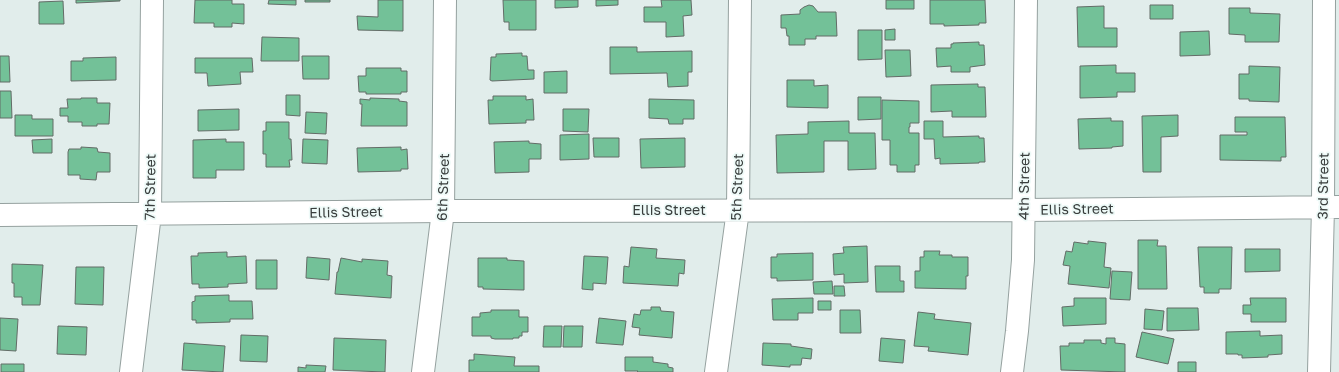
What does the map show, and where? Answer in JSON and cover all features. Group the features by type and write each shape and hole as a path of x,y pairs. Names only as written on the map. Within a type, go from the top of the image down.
{"street":[{"name":"7th Street","path":"131,372 150,214 152,0"},
{"name":"6th Street","path":"424,372 443,211 445,0"},
{"name":"5th Street","path":"716,372 738,210 740,0"},
{"name":"4th Street","path":"1012,372 1023,260 1026,0"},
{"name":"3rd Street","path":"1319,372 1331,207 1324,0"},
{"name":"Ellis Street","path":"0,215 443,211 1024,210 1331,207"}],"building":[{"path":"76,0 120,0 120,1 76,3"},
{"path":"195,0 232,0 232,4 244,4 244,24 232,23 232,27 214,27 214,23 194,23"},
{"path":"269,0 296,0 296,5 268,4"},
{"path":"305,0 330,0 330,2 305,2"},
{"path":"378,0 403,0 403,31 358,30 357,16 378,17"},
{"path":"503,0 536,0 536,30 509,30 509,22 504,22"},
{"path":"555,0 578,0 578,7 555,8"},
{"path":"596,0 618,0 618,5 596,6"},
{"path":"661,0 691,0 692,15 683,16 684,36 666,37 666,22 644,22 644,7 662,7"},
{"path":"886,0 914,0 914,9 886,9"},
{"path":"930,0 985,0 986,23 979,23 979,25 944,26 944,24 930,24"},
{"path":"63,1 64,24 39,24 39,2"},
{"path":"809,5 813,6 818,12 836,12 837,36 816,36 816,39 805,39 805,45 789,45 789,36 787,36 786,28 781,28 781,15 800,14 800,10"},
{"path":"1150,5 1173,5 1173,19 1150,19"},
{"path":"1104,6 1104,28 1117,28 1117,47 1078,47 1077,7"},
{"path":"1229,8 1250,8 1250,13 1280,14 1279,42 1245,42 1245,35 1229,34"},
{"path":"895,29 895,40 885,40 885,30"},
{"path":"858,30 882,30 882,59 858,60"},
{"path":"1209,31 1210,55 1180,56 1180,32"},
{"path":"262,37 299,38 299,61 261,61"},
{"path":"979,42 979,45 984,45 985,65 970,67 970,72 951,72 951,66 937,67 936,48 951,48 951,44 953,43"},
{"path":"610,47 637,47 637,52 692,51 692,72 688,72 688,86 668,87 667,73 610,74"},
{"path":"885,50 910,50 911,76 886,77"},
{"path":"522,53 522,56 527,56 528,70 534,70 534,79 490,80 491,57 496,57 496,54"},
{"path":"0,56 9,56 10,82 0,82"},
{"path":"302,56 329,56 329,79 303,79"},
{"path":"116,57 116,80 71,81 71,61 83,61 83,58"},
{"path":"195,58 252,58 253,72 240,72 241,84 208,86 207,73 195,73"},
{"path":"1116,65 1116,73 1135,73 1135,92 1117,92 1117,97 1080,98 1080,66"},
{"path":"1249,66 1280,67 1279,102 1249,101 1249,99 1239,99 1239,74 1249,74"},
{"path":"366,68 401,68 401,71 407,71 407,92 401,92 401,94 366,94 366,92 359,92 358,76 366,76"},
{"path":"567,71 567,93 544,93 544,72"},
{"path":"787,80 814,80 814,86 828,85 828,108 787,107"},
{"path":"978,84 978,87 985,87 986,117 952,117 952,111 931,112 931,85"},
{"path":"0,91 11,91 12,118 0,118"},
{"path":"286,95 300,95 300,116 286,115"},
{"path":"493,96 526,96 526,100 533,99 534,120 526,120 526,123 489,124 488,100 493,100"},
{"path":"858,97 881,97 881,119 858,120"},
{"path":"97,98 97,103 110,103 109,124 82,126 82,122 68,122 68,116 60,116 60,108 68,108 67,99"},
{"path":"370,98 399,99 399,101 407,102 407,126 361,126 362,104 360,104 360,99 370,100"},
{"path":"649,99 694,100 694,119 683,119 683,124 669,124 668,119 649,118"},
{"path":"882,100 919,101 919,123 910,123 909,127 909,133 919,133 919,165 915,165 915,172 897,172 897,165 890,165 890,140 882,140"},
{"path":"239,109 239,130 198,131 198,110"},
{"path":"563,109 589,109 588,132 563,131"},
{"path":"306,112 327,113 326,134 305,133"},
{"path":"15,115 32,115 32,119 53,119 53,136 15,136"},
{"path":"1178,115 1178,136 1161,137 1161,172 1143,172 1142,116"},
{"path":"1235,117 1285,117 1286,157 1281,157 1281,161 1220,160 1220,135 1247,135 1247,132 1235,132"},
{"path":"1111,118 1111,121 1123,121 1123,146 1112,148 1079,149 1078,119"},
{"path":"849,121 849,133 875,133 876,169 848,170 848,141 824,141 824,172 777,173 776,135 808,134 808,122"},
{"path":"924,121 943,121 943,137 979,136 979,138 984,138 985,162 940,164 940,158 935,159 934,139 924,139"},
{"path":"266,122 289,122 289,139 291,139 292,160 289,160 290,167 266,167 266,154 263,154 263,131 266,131"},
{"path":"589,134 589,159 560,160 560,135"},
{"path":"593,138 619,138 619,157 594,157"},
{"path":"685,138 685,167 641,168 640,139"},
{"path":"52,139 52,153 33,153 32,140"},
{"path":"226,139 226,142 244,142 244,170 216,170 216,178 193,178 193,140"},
{"path":"303,139 328,140 327,164 302,163"},
{"path":"529,141 529,143 541,144 541,159 529,159 529,172 495,173 494,142"},
{"path":"81,147 97,148 98,152 110,153 110,172 97,172 96,180 80,179 80,175 68,175 69,149 81,149"},
{"path":"401,147 401,150 407,149 408,169 401,169 401,171 358,172 357,148"},
{"path":"1138,240 1158,240 1157,246 1166,246 1167,289 1138,289"},
{"path":"1088,241 1106,243 1104,267 1111,268 1109,288 1068,284 1070,266 1063,265 1066,251 1072,252 1074,242 1088,244"},
{"path":"867,246 868,282 844,283 844,274 834,275 833,254 844,253 843,247"},
{"path":"631,247 657,249 656,258 685,260 684,274 679,273 678,286 623,283 624,266 629,267"},
{"path":"1198,247 1232,247 1231,289 1219,289 1219,293 1204,293 1204,287 1200,287"},
{"path":"1245,249 1280,249 1280,271 1245,272"},
{"path":"924,251 940,251 939,255 952,255 952,257 968,257 966,289 915,288 915,271 920,271 920,257 924,257"},
{"path":"227,252 227,257 246,256 247,283 228,284 228,287 199,288 199,284 192,284 191,256 198,256 198,253"},
{"path":"813,253 813,280 777,281 777,278 771,278 771,257 777,257 777,254"},
{"path":"584,256 608,257 606,284 593,283 593,290 582,289"},
{"path":"307,257 330,259 329,280 306,278"},
{"path":"341,258 362,262 362,259 388,261 387,275 392,276 391,298 335,294 337,272"},
{"path":"478,258 507,258 507,260 524,261 524,290 483,289 483,287 478,287"},
{"path":"256,260 277,260 277,289 256,289"},
{"path":"12,264 43,265 40,305 22,305 22,297 14,297"},
{"path":"875,266 900,266 900,281 904,281 904,292 876,292"},
{"path":"76,267 104,267 103,305 75,304"},
{"path":"1112,271 1132,272 1130,300 1110,299"},
{"path":"832,281 833,294 814,294 813,282"},
{"path":"834,286 844,286 845,296 834,296"},
{"path":"229,295 229,301 252,301 253,319 230,319 230,322 196,323 196,320 192,320 192,302 195,301 195,296"},
{"path":"813,298 813,313 798,313 798,320 773,320 772,299"},
{"path":"1074,298 1106,298 1106,324 1063,326 1062,307 1074,306"},
{"path":"1250,298 1286,298 1286,322 1251,322 1251,314 1243,314 1243,305 1251,305"},
{"path":"818,301 831,301 831,310 818,310"},
{"path":"651,307 660,307 661,311 674,312 672,338 639,335 640,328 632,327 634,314 640,315 641,310 651,310"},
{"path":"1167,308 1198,308 1199,330 1167,331"},
{"path":"1145,309 1164,311 1162,330 1144,329"},
{"path":"491,310 519,310 519,317 528,317 528,332 522,332 522,336 513,339 495,339 491,338 491,336 472,336 472,317 480,317 480,313 491,312"},
{"path":"840,310 860,310 861,333 840,333"},
{"path":"918,312 935,314 934,319 971,323 968,355 928,351 929,347 914,346"},
{"path":"0,318 18,319 16,351 0,350"},
{"path":"599,318 626,321 623,345 596,343"},
{"path":"58,326 87,327 86,355 57,354"},
{"path":"544,326 562,326 561,347 543,347"},
{"path":"564,326 583,326 582,347 563,347"},
{"path":"1260,331 1260,336 1282,335 1282,354 1268,355 1268,357 1242,358 1242,355 1238,354 1226,354 1226,332"},
{"path":"1142,332 1174,339 1168,364 1136,357"},
{"path":"241,335 268,336 267,362 240,361"},
{"path":"334,338 386,340 385,372 333,370"},
{"path":"881,338 905,340 903,363 879,361"},
{"path":"1106,338 1115,338 1115,343 1125,344 1125,372 1061,370 1060,346 1069,346 1069,343 1084,343 1084,340 1101,340 1101,343 1106,344"},
{"path":"184,343 225,346 223,372 182,370"},
{"path":"763,343 791,344 791,346 812,349 811,359 802,358 801,365 790,365 790,367 762,365"},
{"path":"474,354 515,357 514,366 539,366 539,372 469,372 469,360 474,360"},
{"path":"625,357 653,357 653,362 668,364 668,367 673,368 673,372 625,371"},
{"path":"1178,362 1196,362 1196,372 1178,372"},
{"path":"1,364 24,364 24,372 1,372"},
{"path":"306,365 326,366 325,372 298,372 298,367 306,368"}]}
